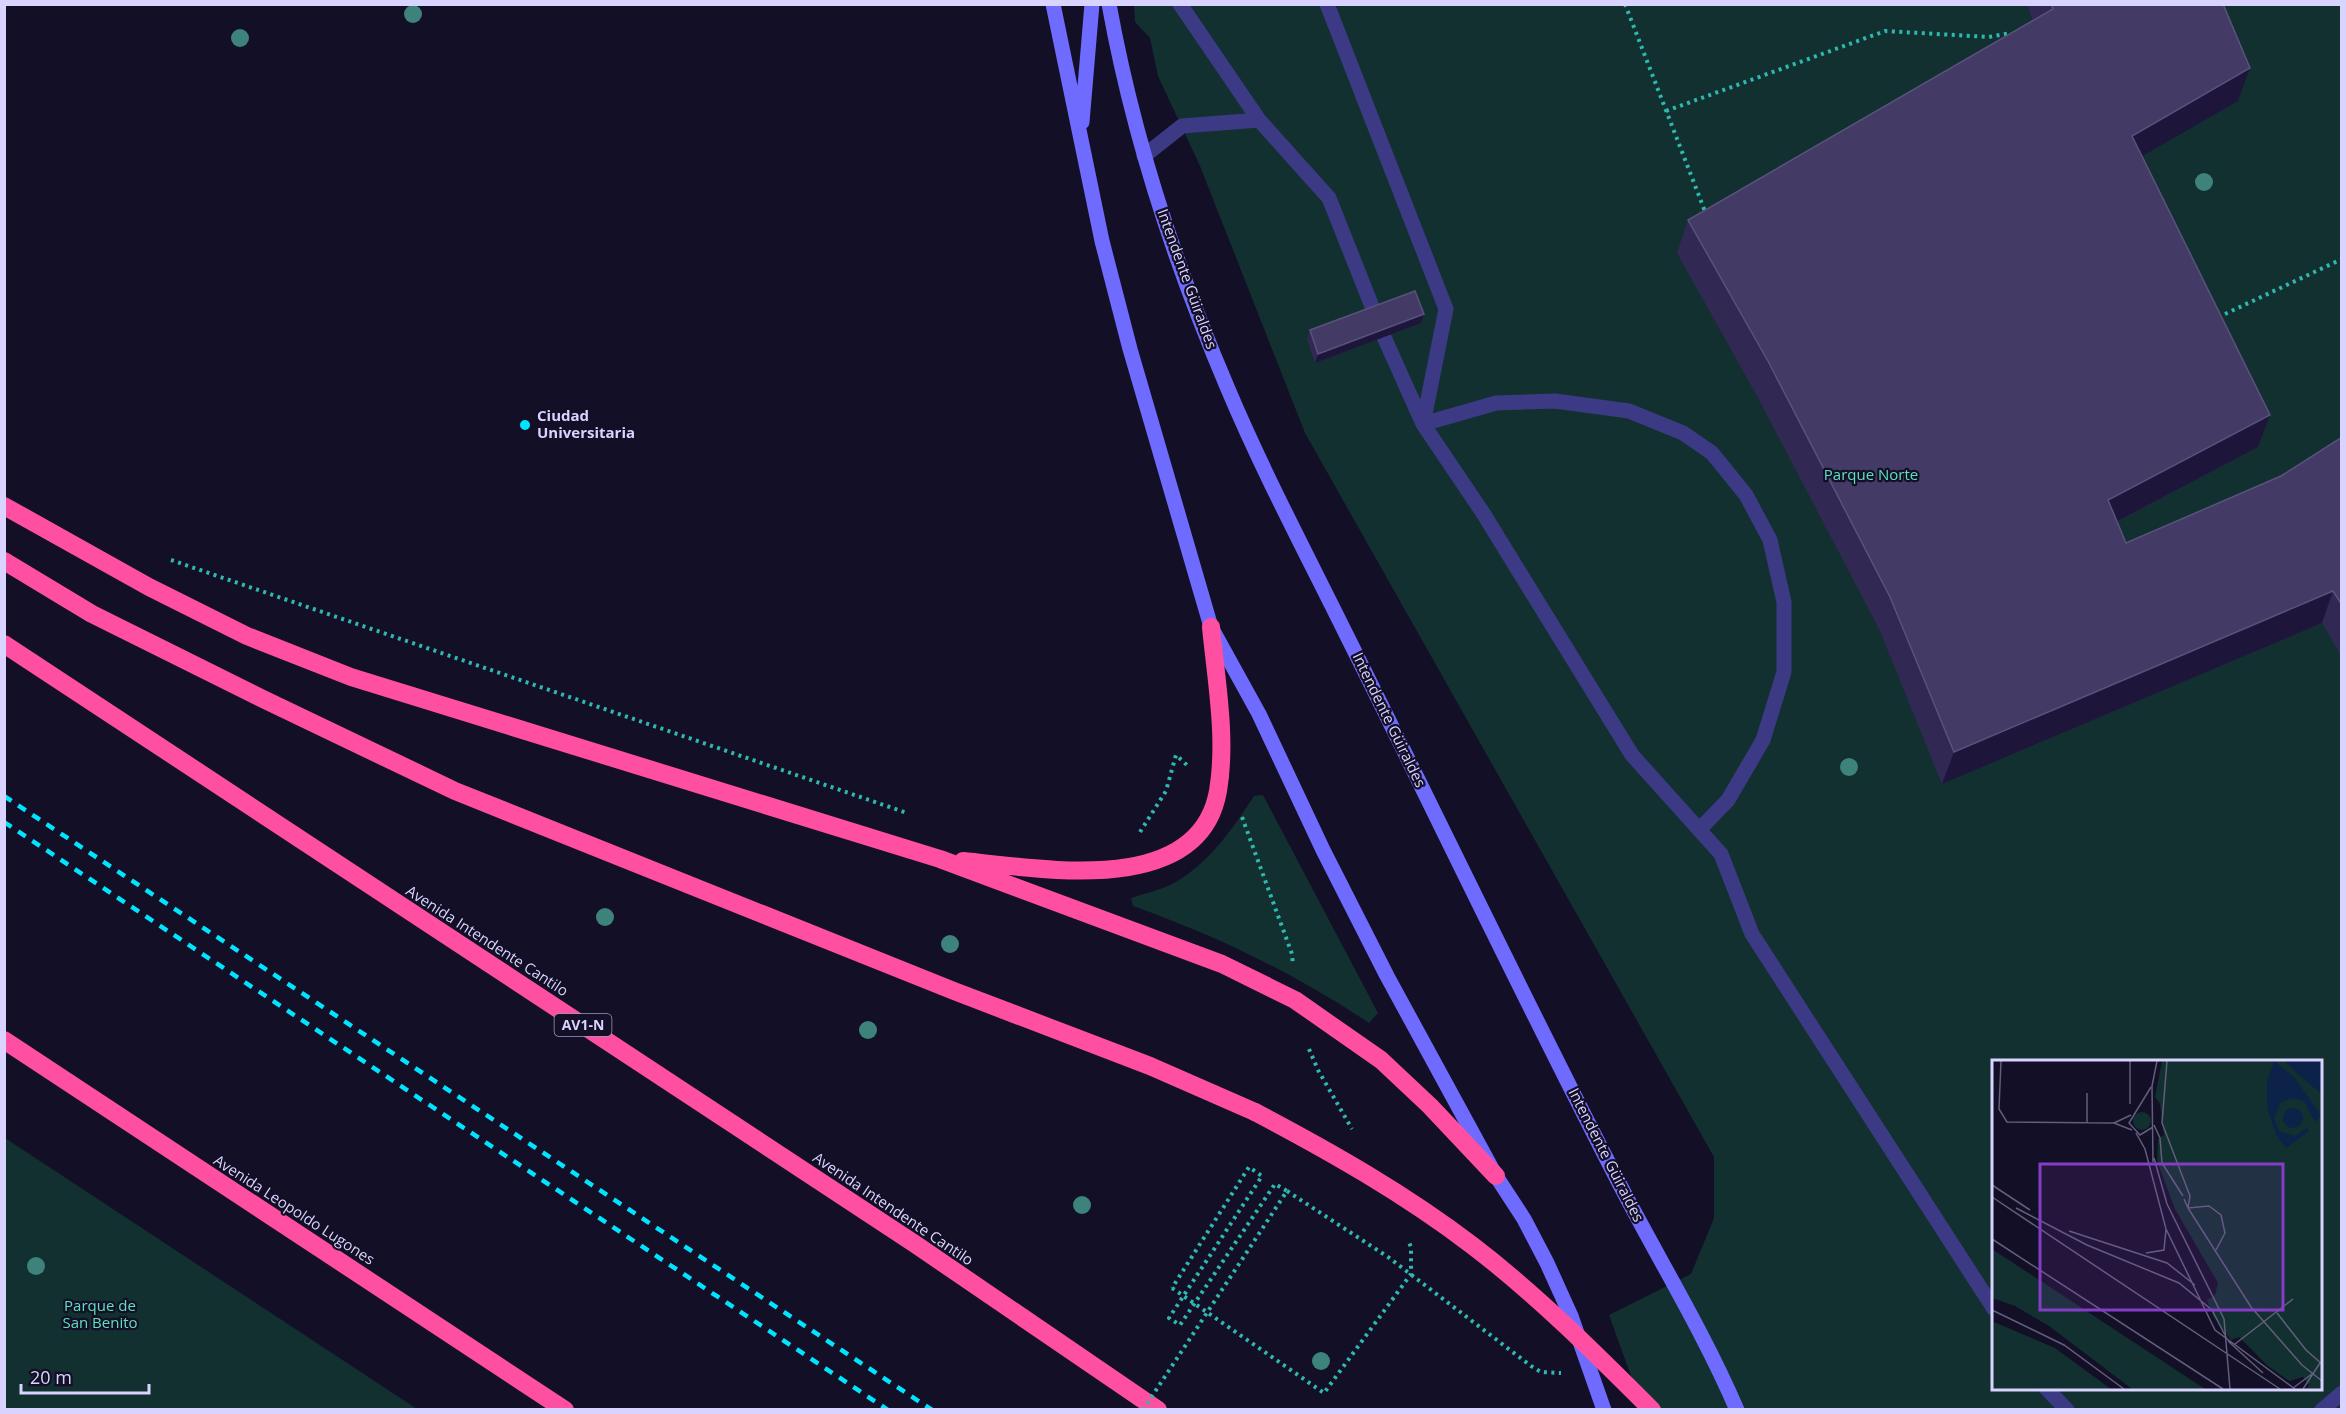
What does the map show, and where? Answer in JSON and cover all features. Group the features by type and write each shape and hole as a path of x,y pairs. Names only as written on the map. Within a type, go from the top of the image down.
{"highway":[{"path":"4,506 148,587 247,636 351,677 940,859 1222,964 1295,1000 1382,1060 1430,1106 1496,1176"},
{"path":"4,561 92,614 455,791 943,987 1149,1066 1255,1112 1337,1155 1473,1247 1556,1317 1652,1410"},
{"path":"940,859 1073,871 1121,869 1154,862 1181,847 1200,830 1217,794 1220,771 1220,727 1211,627"},
{"name":"Avenida Intendente Cantilo","path":"4,644 915,1244 1158,1410"},
{"name":"Avenida Leopoldo Lugones","path":"4,1040 565,1410"}],"main road":[{"path":"1053,4 1102,241 1130,349 1211,627 1259,714 1323,850 1387,976 1496,1176 1524,1219 1547,1263 1571,1316 1604,1410"},
{"path":"1081,140 1092,4"},
{"name":"Intendente Güiraldes","path":"1109,4 1144,156 1174,254 1233,401 1620,1184 1692,1317 1737,1410"}],"lane":[{"path":"1180,4 1259,120 1329,198 1375,314"},
{"path":"1327,4 1446,309 1423,424"},
{"path":"1144,156 1182,126 1259,120"},
{"path":"1384,337 1423,424 1483,513 1632,755 1721,855 1752,934 1992,1306"},
{"path":"1423,424 1496,403 1555,401 1629,411 1683,433 1712,453 1746,495 1770,540 1784,602 1784,672 1763,740 1728,800 1699,830"},
{"path":"2047,1390 2067,1410"},
{"path":"2322,1410 2342,1394"}],"path":[{"path":"1625,4 1708,219"},
{"path":"1666,111 1885,30 1989,37 2010,33"},
{"path":"2225,314 2342,259"},
{"path":"170,559 908,813"},
{"path":"1134,840 1167,791 1176,755 1246,820 1292,954 1295,1000 1301,1030 1318,1070 1354,1132"},
{"path":"1406,1236 1411,1247 1411,1274 1324,1393 1172,1288 1249,1167 1262,1176 1169,1318 1180,1325 1275,1184 1411,1274 1531,1366 1551,1374 1569,1373"},
{"path":"1143,1410 1287,1191"}],"green space":[{"name":"Parque Norte","path":"1134,5 2341,5 2341,1409 1643,1409 1609,1315 1691,1274 1714,1218 1714,1157 1305,433 1200,166 1158,76 1150,38 1135,22"},
{"path":"1263,795 1378,1013 1369,1023 1312,988 1254,957 1195,930 1133,906 1131,898 1174,883 1202,863 1230,831 1254,796"},
{"name":"Parque de San Benito","path":"5,1138 417,1409 5,1409"}],"building":[{"path":"2051,4 2223,4 2250,68 2132,136 2270,415 2108,500 2126,543 2281,476 2342,437 2342,605 2333,591 1954,752 1890,597 1769,363 1688,220 2053,9"},
{"path":"1415,291 1424,314 1318,354 1310,330"}],"railway":[{"path":"4,796 932,1410"},
{"path":"4,822 888,1410"}],"place":[{"name":"Ciudad Universitaria","path":"525,425"}]}
